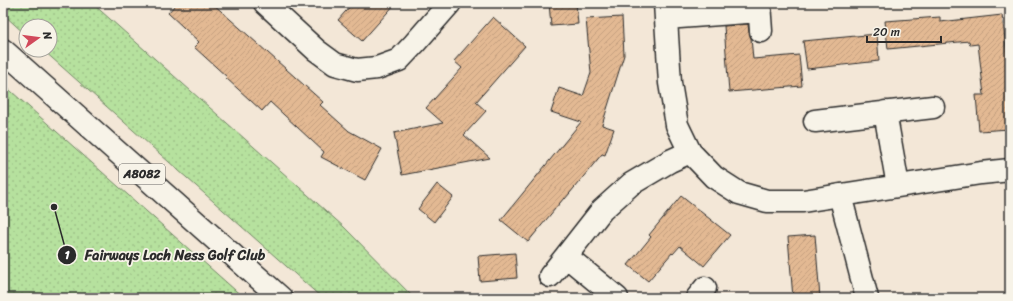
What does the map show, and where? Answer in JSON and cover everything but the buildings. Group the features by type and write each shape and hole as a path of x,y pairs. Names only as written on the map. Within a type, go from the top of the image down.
{"street":[{"path":"265,3 316,50 334,64 357,70 377,68 398,60 450,3"},
{"path":"760,15 666,10 670,83 677,125 690,152 714,177 739,193 767,201 802,201 981,173 1010,170"},
{"name":"A8082","path":"3,50 280,298"},
{"path":"815,121 885,112 933,108"},
{"path":"885,112 898,186"},
{"path":"550,276 602,210 631,184 670,161 690,152"},
{"path":"840,195 867,298"},
{"path":"566,256 617,298"}],"green space":[{"path":"3,3 92,3 344,227 414,298 322,298 52,58 58,58 58,18 18,18 18,28 3,14"},
{"path":"3,84 244,298 3,298"}],"place":[{"name":"Fairways Loch Ness Golf Club","path":"54,207"}]}
